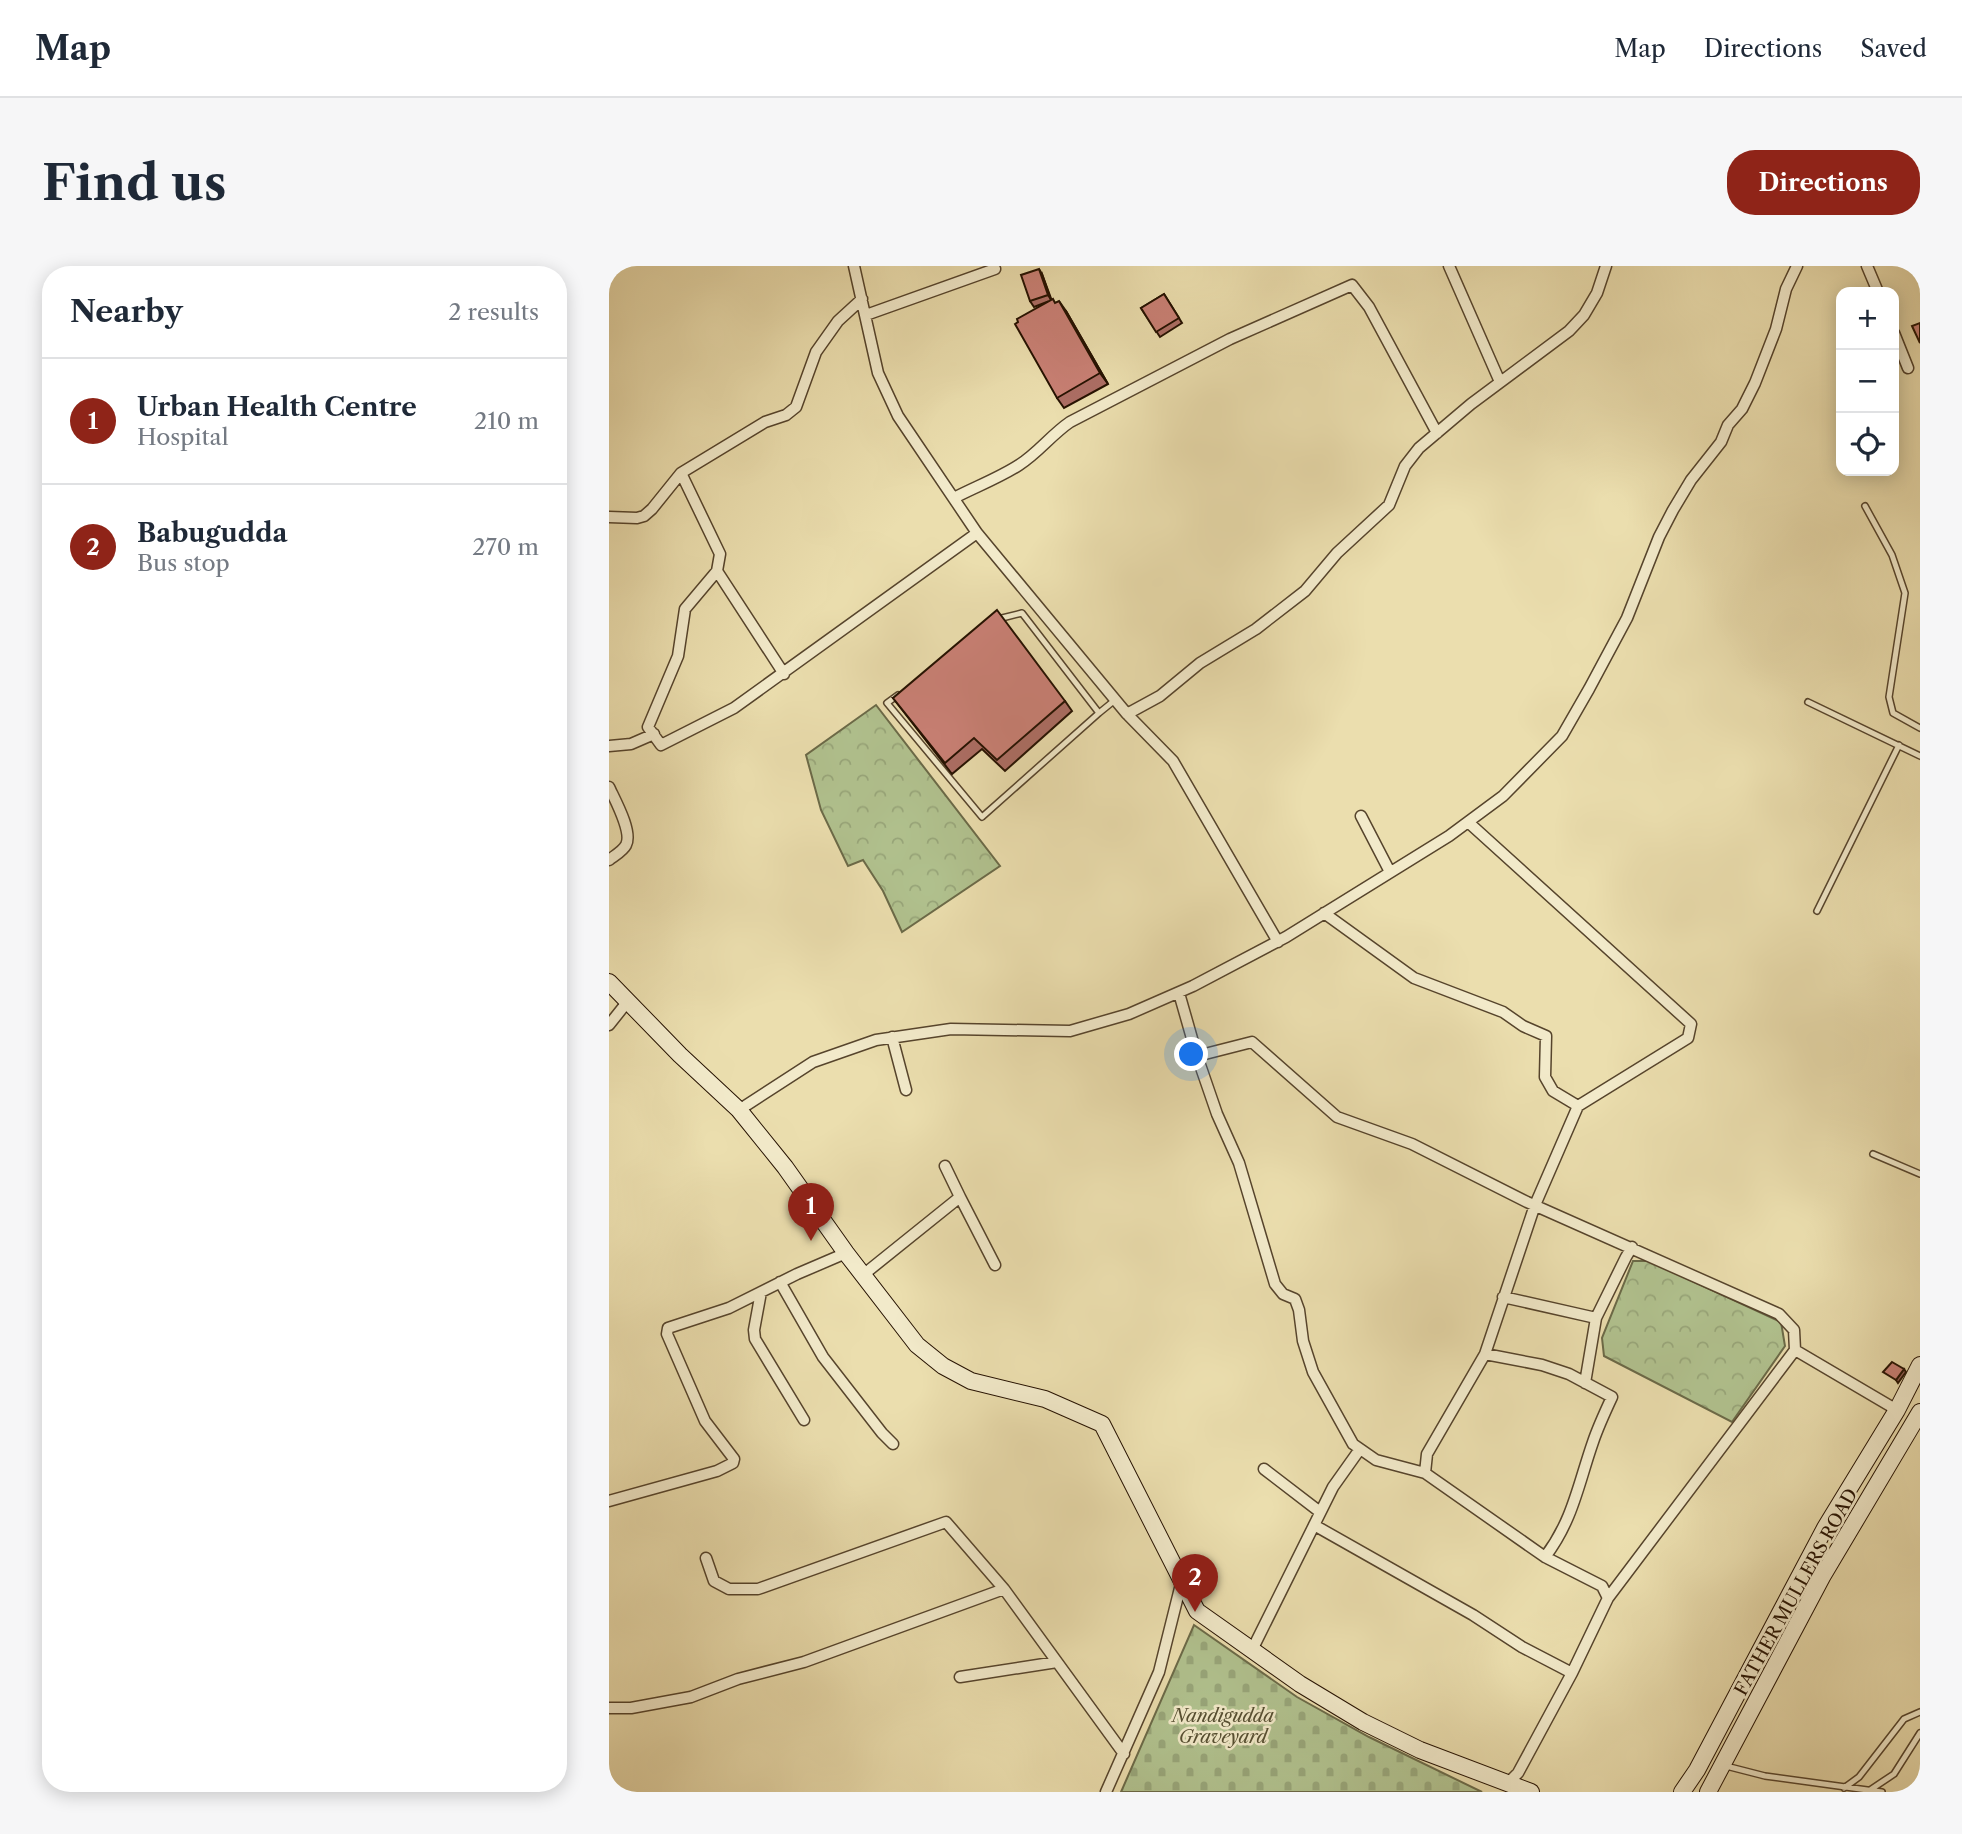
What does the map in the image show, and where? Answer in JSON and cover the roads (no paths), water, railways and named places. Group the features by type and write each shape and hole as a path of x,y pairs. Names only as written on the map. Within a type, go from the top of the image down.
{"street":[{"path":"854,266 878,373 898,416 977,533 1127,714 1173,761 1278,942"},
{"path":"1449,266 1500,382"},
{"path":"1127,714 1160,696 1200,663 1256,629 1305,591 1337,553 1389,505 1405,466 1419,448 1500,382 1569,331 1584,316 1597,293 1606,266"},
{"path":"739,1110 813,1062 859,1044 951,1029 1070,1031 1129,1014 1179,993 1278,942 1468,822 1509,791 1565,731 1627,618 1659,537 1673,510 1691,480 1721,442 1728,425 1742,409 1776,329 1786,289 1797,266"},
{"path":"1867,266 1876,287"},
{"path":"866,315 995,269"},
{"path":"954,498 1017,466 1070,422 1230,339 1352,285 1369,307 1437,433"},
{"path":"609,517 636,519 644,516 681,473 765,422 786,415 796,407 816,352 838,321 862,299"},
{"path":"1899,346 1908,368"},
{"path":"681,473 720,554 717,571 685,609 678,656 648,727 661,745 734,708 977,533"},
{"path":"717,571 784,674"},
{"path":"609,746 631,744 654,734"},
{"path":"609,787 627,827 628,838 626,846 609,860"},
{"path":"1361,816 1390,872"},
{"path":"1425,1473 1427,1454 1485,1354 1535,1205 1578,1106 1688,1038 1691,1024 1468,822"},
{"path":"1324,914 1414,978 1503,1012 1523,1026 1546,1036 1545,1077 1553,1091 1578,1106"},
{"path":"609,982 680,1055 739,1110 785,1167 846,1253 917,1345 943,1366 971,1381 1045,1399 1102,1424 1197,1611 1300,1685 1363,1722 1420,1750 1531,1792"},
{"path":"1179,993 1217,1114 1239,1163 1275,1284 1283,1294 1295,1299 1303,1341 1314,1372 1353,1444 1376,1460 1425,1473 1545,1558 1602,1586 1608,1598"},
{"path":"609,1025 628,1002"},
{"path":"892,1037 906,1090"},
{"path":"1197,1056 1252,1042 1337,1117 1412,1144 1535,1205 1780,1314 1794,1330 1795,1350 1608,1598 1572,1673 1518,1773 1509,1782"},
{"path":"945,1166 995,1265"},
{"path":"863,1275 960,1197"},
{"path":"1585,1383 1596,1318 1632,1247"},
{"path":"609,1501 717,1471 733,1463 734,1459 705,1421 667,1331 670,1326 729,1308 846,1253"},
{"path":"780,1282 823,1357 881,1433 893,1444"},
{"path":"761,1292 754,1330 755,1339 804,1420"},
{"path":"1503,1297 1596,1318"},
{"path":"1795,1350 1897,1410"},
{"path":"1485,1354 1542,1365 1612,1397 1593,1442 1573,1507 1560,1536 1545,1558"},
{"path":"1682,1792 1711,1746 1825,1528 1897,1410 1920,1365"},
{"name":"FATHER MULLERS ROAD","path":"1708,1792 1822,1577 1920,1412"},
{"path":"1252,1650 1333,1487 1360,1449"},
{"path":"1263,1469 1320,1512"},
{"path":"705,1558 714,1581 729,1589 758,1589 946,1522 1004,1589 1124,1754"},
{"path":"1314,1525 1572,1673"},
{"path":"1107,1792 1159,1672 1181,1584"},
{"path":"609,1708 631,1708 691,1697 738,1679 804,1662 1004,1589"},
{"path":"960,1677 1057,1662"}],"lane":[{"path":"1865,506 1892,555 1905,593 1889,697 1893,713 1920,728"},
{"path":"991,625 1001,617 1021,613 1099,713"},
{"path":"908,687 887,703 982,817 1115,700"},
{"path":"1808,702 1920,755"},
{"path":"1817,911 1899,745"},
{"path":"1873,1154 1920,1174"},
{"path":"1844,1788 1859,1777 1904,1719 1920,1712"},
{"path":"1869,1791 1894,1774 1920,1733"},
{"path":"1723,1766 1765,1776 1882,1792"}],"place":[{"name":"Urban Health Centre","path":"811,1241"},
{"name":"Babugudda","path":"1195,1612"}],"park label":[{"name":"Nandigudda Graveyard","path":"1223,1726"}]}
